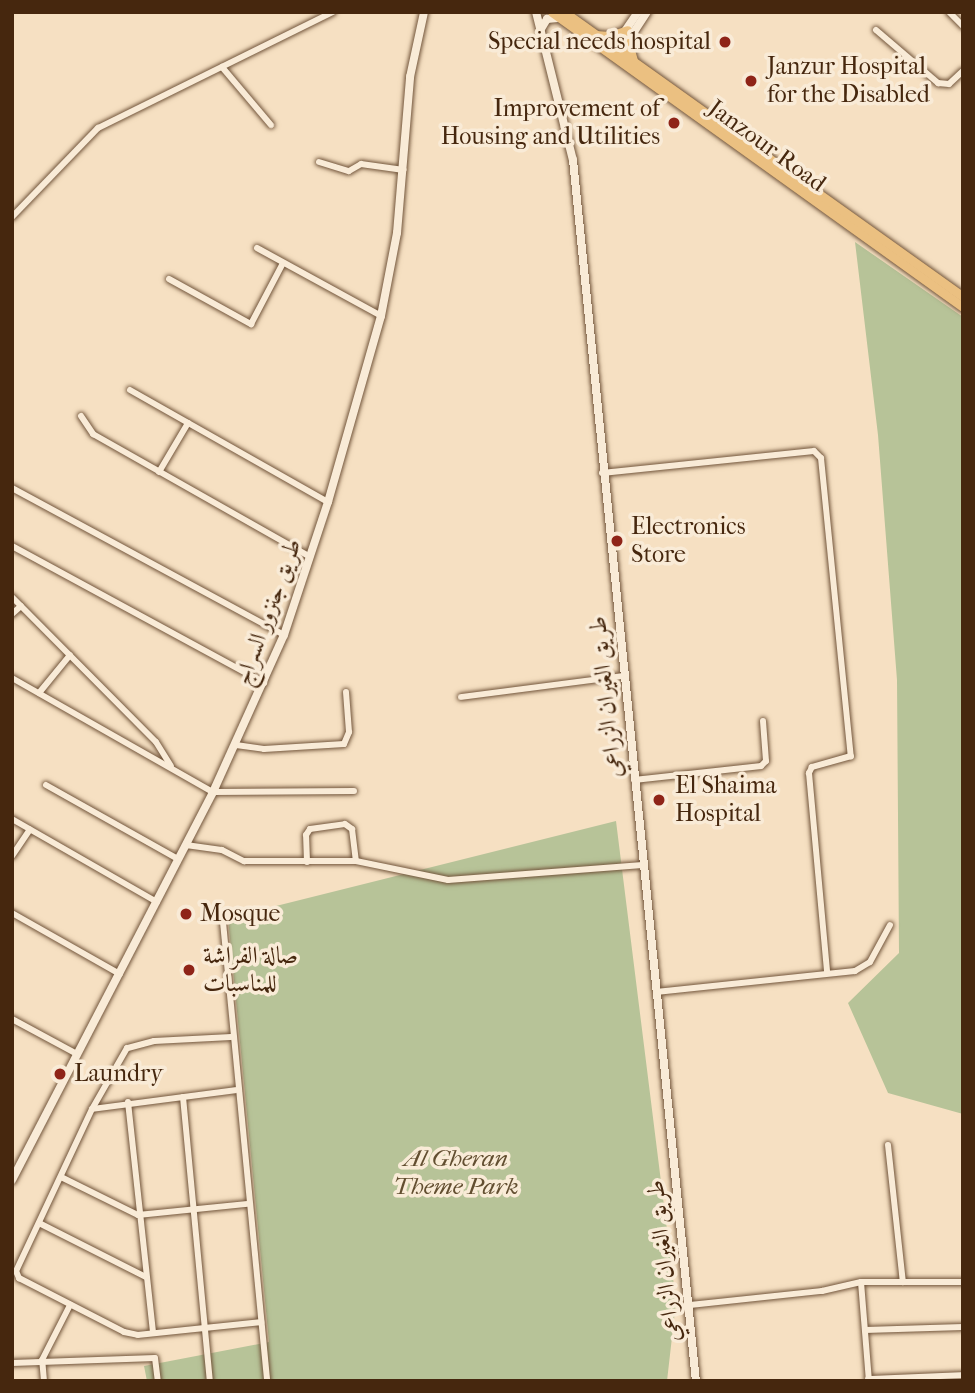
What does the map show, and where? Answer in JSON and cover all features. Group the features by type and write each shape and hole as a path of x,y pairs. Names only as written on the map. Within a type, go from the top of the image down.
{"main road":[{"name":"Janzour Road","path":"558,14 592,34 614,55 636,65 963,297"},
{"name":"Janzour Road","path":"558,14 963,307"},
{"path":"592,34 610,36 627,30"},
{"path":"628,43 636,65"}],"street":[{"path":"12,217 64,168 87,135 334,12"},
{"name":"طريق جنزور السراج","path":"12,1180 16,1165 120,974 213,792 284,635 328,502 381,316 404,170 410,77 424,12"},
{"name":"طريق الغيران الزراعي","path":"536,12 573,160 654,992 690,1305 696,1381"},
{"path":"614,55 638,12"},
{"path":"614,55 628,43 647,12"},
{"path":"950,12 963,26"},
{"path":"540,32 544,22 558,14"},
{"path":"876,30 943,85 963,71"},
{"path":"222,67 271,125"},
{"path":"319,162 349,171 361,164 404,170"},
{"path":"257,248 381,316"},
{"path":"169,279 251,324 283,263"},
{"path":"130,390 328,502"},
{"path":"80,416 93,434 310,557"},
{"path":"159,472 188,423"},
{"path":"603,473 814,451 821,458 851,756 812,767 809,773 827,972"},
{"path":"12,488 284,635"},
{"path":"12,546 264,683"},
{"path":"12,597 156,742 173,768"},
{"path":"12,614 21,606"},
{"path":"39,693 70,655"},
{"path":"461,697 623,676"},
{"path":"12,678 213,792 354,791"},
{"path":"236,745 264,749 344,744 349,732 346,692"},
{"path":"634,780 761,766 766,761 763,721"},
{"path":"46,785 178,859"},
{"path":"12,819 157,902"},
{"path":"307,862 306,835 310,829 345,824 352,829 356,862"},
{"path":"12,856 30,829"},
{"path":"186,845 222,850 244,861 356,862 448,880 642,865"},
{"path":"12,913 120,974"},
{"path":"223,922 236,1090 267,1381"},
{"path":"654,992 864,968 890,925"},
{"path":"12,1019 77,1054"},
{"path":"231,1037 133,1045 92,1109 16,1271 16,1280 124,1332 153,1333 261,1322"},
{"path":"92,1109 128,1102 236,1090"},
{"path":"183,1097 210,1381"},
{"path":"128,1102 138,1215 153,1333"},
{"path":"888,1145 903,1282"},
{"path":"61,1177 138,1215 247,1204"},
{"path":"39,1223 146,1277"},
{"path":"861,1282 869,1380 963,1375"},
{"path":"690,1305 822,1292 861,1282 963,1282"},
{"path":"44,1381 42,1360 70,1305"},
{"path":"865,1330 963,1327"},
{"path":"12,1363 155,1358 158,1381"}],"green space":[{"path":"855,242 963,317 963,1114 888,1093 848,1003 899,953 897,680 878,435"},
{"name":"Al Gheran Theme Park","path":"616,821 676,1302 667,1381 147,1381 144,1366 269,1342 228,918"}],"place":[{"name":"Special needs hospital","path":"725,42"},
{"name":"Janzur Hospital for the Disabled","path":"751,81"},
{"name":"Improvement of Housing and Utilities","path":"674,123"},
{"name":"Electronics Store","path":"617,541"},
{"name":"El Shaima Hospital","path":"659,800"},
{"name":"Mosque","path":"186,914"},
{"name":"صالة الفراشة للمناسبات","path":"189,970"},
{"name":"Laundry","path":"60,1074"}]}
